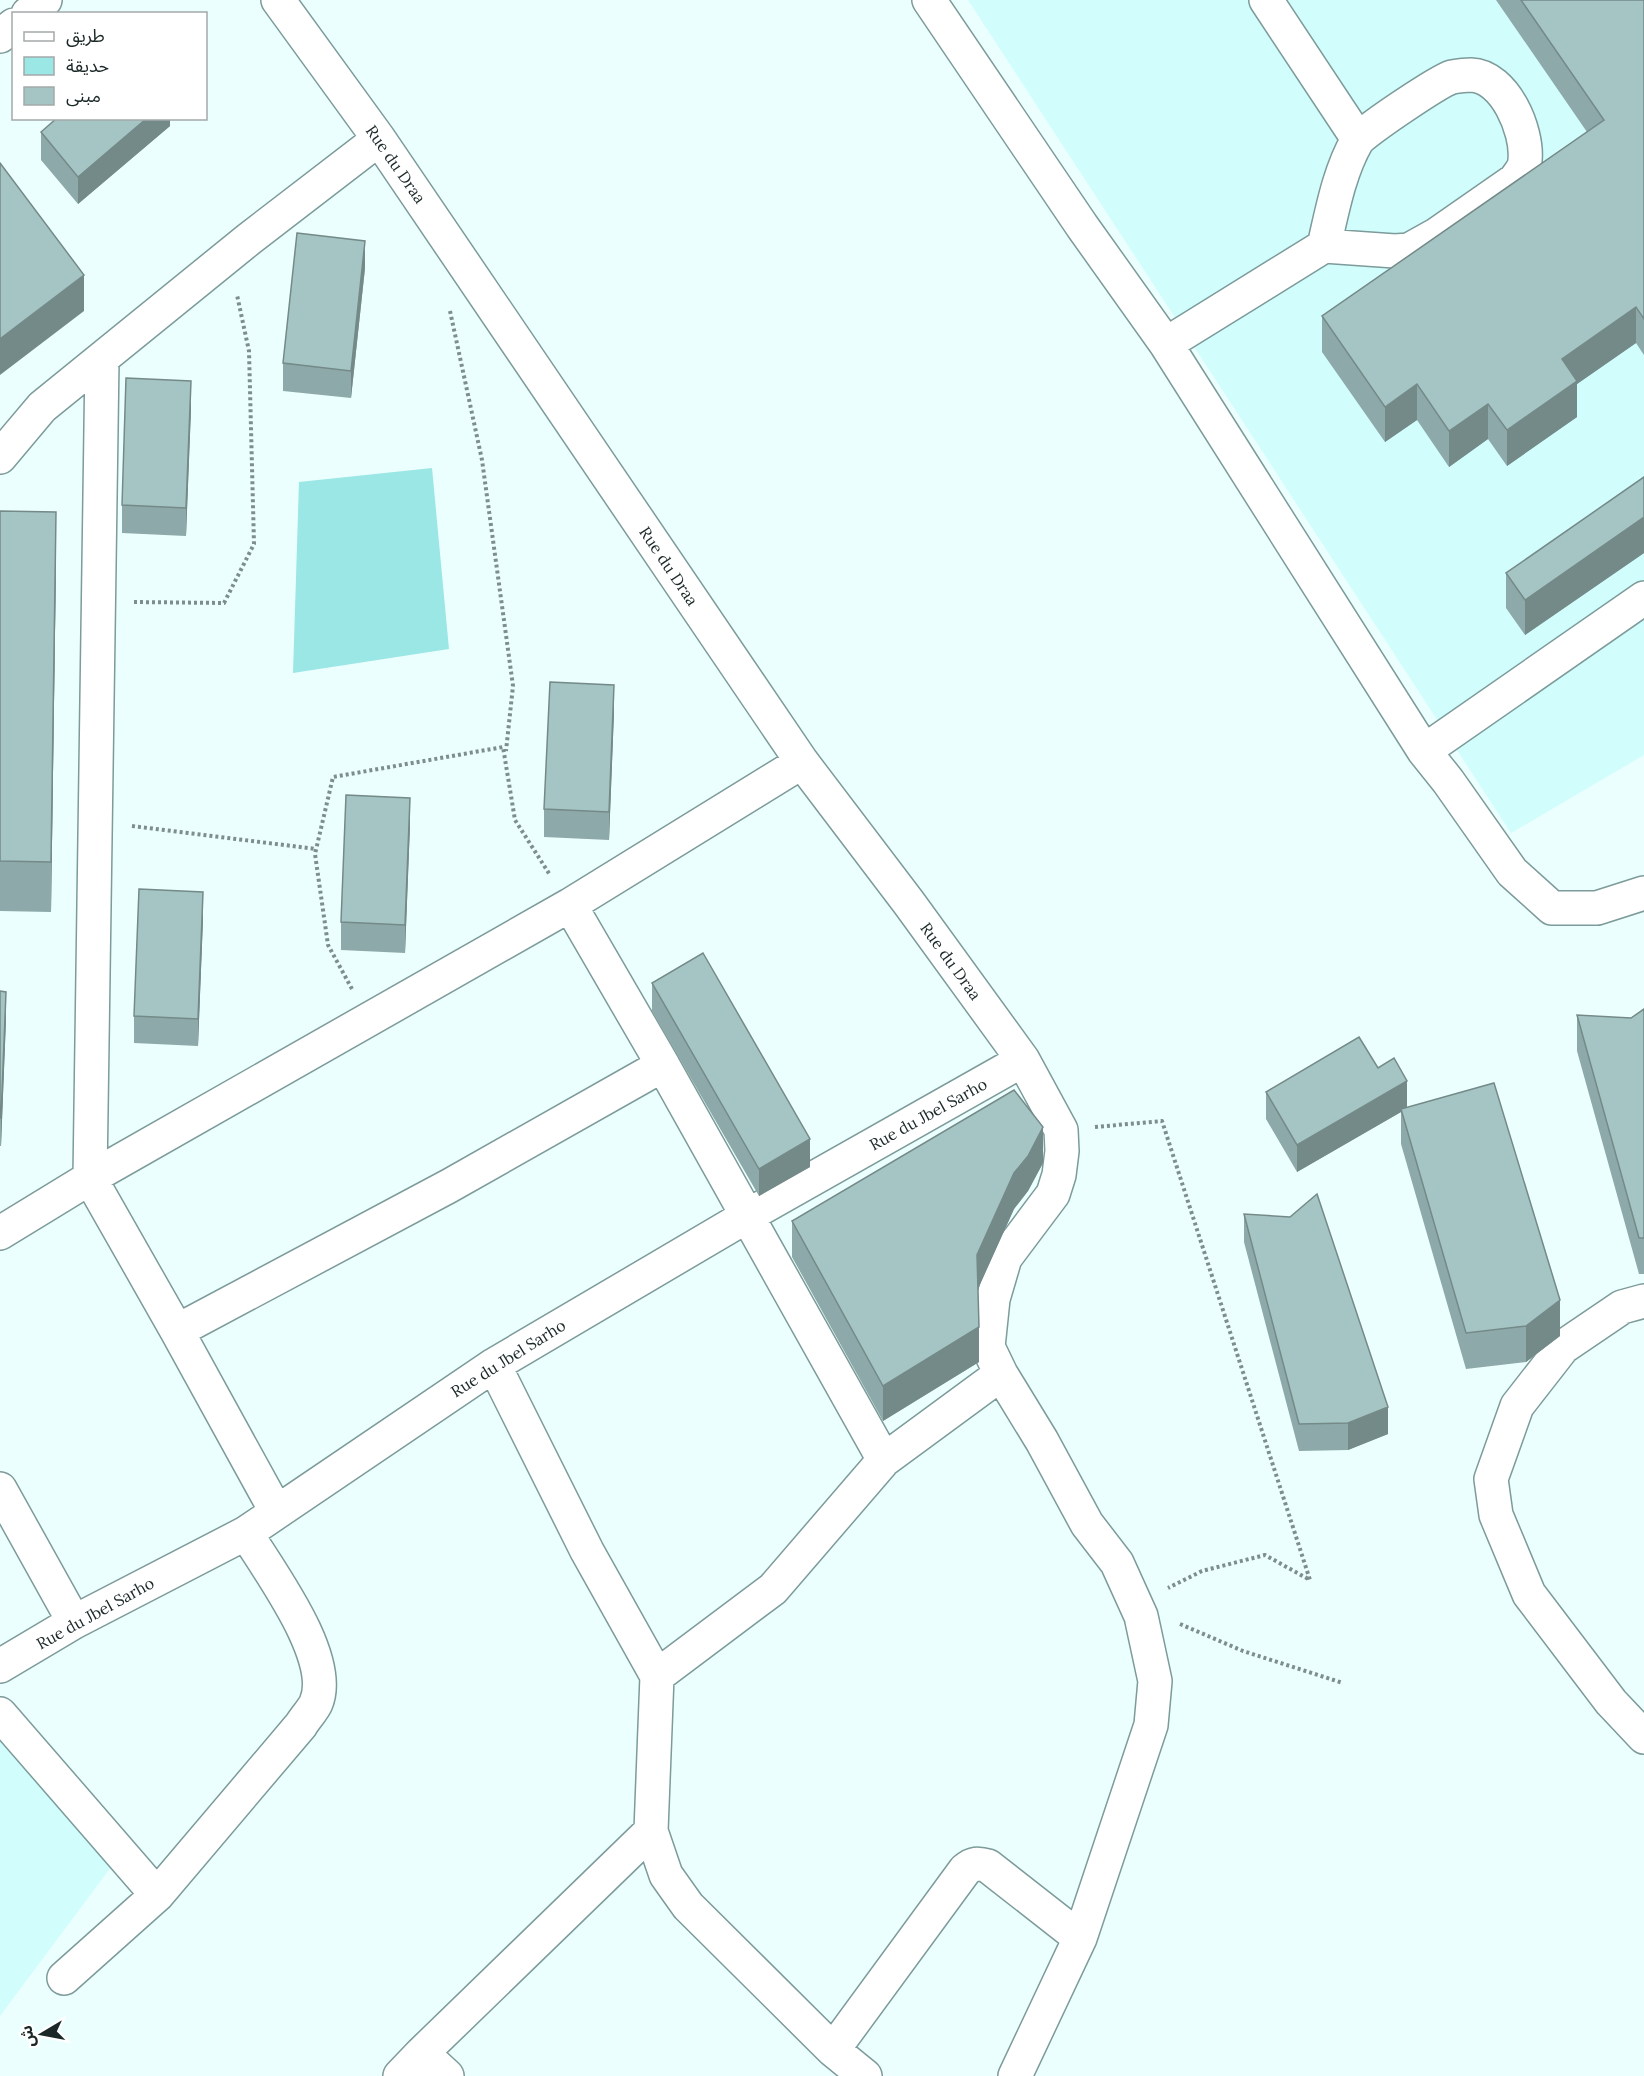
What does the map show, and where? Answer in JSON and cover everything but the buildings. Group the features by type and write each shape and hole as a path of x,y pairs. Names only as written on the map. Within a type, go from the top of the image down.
{"street":[{"path":"30,12 45,0"},
{"name":"Rue du Draa","path":"278,0 379,139 802,762 909,903 1023,1060 1061,1130"},
{"path":"930,0 1076,217 1166,344 1424,751 1512,872 1552,908 1597,908 1644,893"},
{"path":"1266,0 1358,139"},
{"path":"0,36 12,27"},
{"path":"1166,344 1324,246 1409,250 1436,235 1515,180 1526,160 1520,123 1509,102 1494,84 1473,75 1451,78 1424,92 1358,139 1332,210 1324,246"},
{"path":"0,457 42,407 228,256 379,139"},
{"path":"102,360 90,1178 276,1511"},
{"path":"1424,751 1644,598"},
{"path":"0,1233 90,1178 570,905 802,762"},
{"path":"570,905 663,1065 884,1460"},
{"name":"Rue du Jbel Sarho","path":"0,1666 74,1622 246,1533 494,1365 747,1216 1023,1060"},
{"path":"177,1331 449,1186 663,1065"},
{"path":"1016,2076 1080,1938 1151,1725 1155,1681 1141,1616 1117,1563 1087,1524 1042,1441 1001,1374 988,1347 993,1299 1005,1258 1053,1194 1061,1163 1061,1130"},
{"path":"1644,1300 1622,1307 1563,1347 1517,1406 1491,1479 1496,1515 1529,1594 1611,1702 1644,1737"},
{"path":"494,1365 587,1551 657,1676 651,1831 666,1875 688,1906 833,2050 865,2076"},
{"path":"657,1676 773,1589 884,1460 1001,1374"},
{"path":"0,1489 74,1622"},
{"path":"64,1978 157,1895 301,1725 316,1702 320,1682 315,1655 308,1636 246,1533"},
{"path":"0,1714 157,1895"},
{"path":"400,2076 651,1831"},
{"path":"833,2050 965,1870 972,1864 988,1866 1080,1938"},
{"path":"422,2053 447,2076"}],"path":[{"path":"98,602 224,603 254,544 249,351 228,256"},
{"path":"450,308 482,460 513,686 505,758"},
{"path":"369,1020 328,945 315,854 333,777 503,747 515,820 570,905"},
{"path":"95,822 316,849"},
{"path":"1061,1130 1162,1121 1310,1580 1265,1555 1202,1571 1135,1605"},
{"path":"1135,1605 1243,1650 1342,1683"}],"shaded area":[{"path":"968,0 1644,0 1644,755 1511,833"},
{"path":"0,1707 123,1851 0,2016"}],"green space":[{"path":"432,468 449,649 293,673 299,482"}]}
